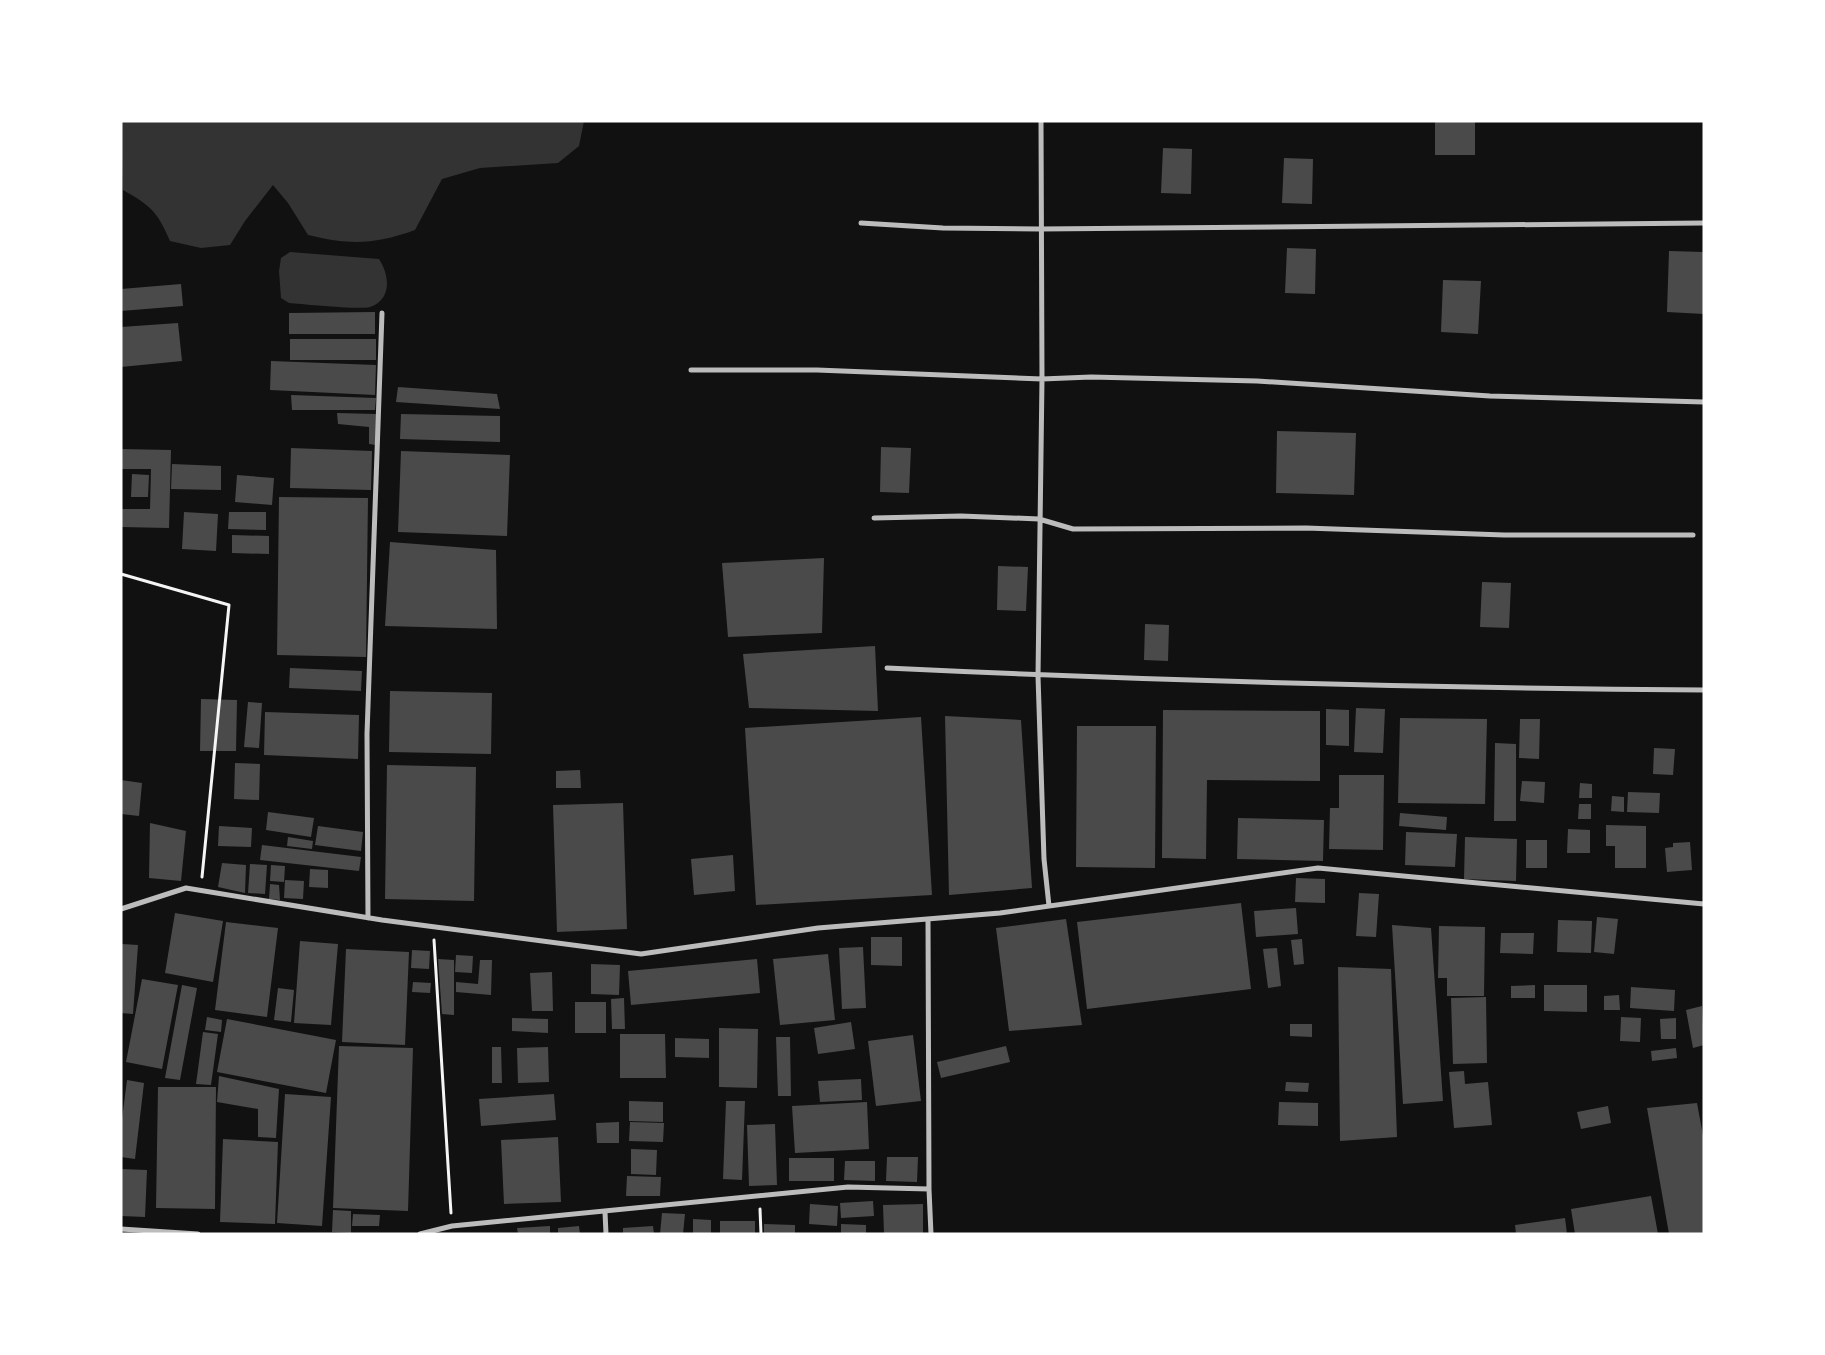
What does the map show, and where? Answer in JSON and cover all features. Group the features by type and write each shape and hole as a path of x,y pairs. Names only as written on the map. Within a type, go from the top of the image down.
{"street":[{"path":"1041,121 1042,379 1038,676 1044,859 1049,906"},
{"path":"861,223 943,228 1040,229 1704,223"},
{"path":"368,918 367,734 382,313"},
{"path":"691,370 817,370 1042,379 1092,377 1257,381 1490,396 1704,402"},
{"path":"874,518 962,516 1039,519 1073,529 1306,528 1504,535 1693,535"},
{"path":"886,668 1038,676 1505,689 1704,690"},
{"path":"121,909 186,888 368,918 641,954 818,928 1049,906 1318,868 1704,904"},
{"path":"928,919 929,1189 931,1234"},
{"path":"420,1234 452,1226 848,1187 929,1189"},
{"path":"605,1212 606,1234"},
{"path":"121,1229 198,1234"}],"path":[{"path":"121,574 229,605 200,890"},
{"path":"433,927 452,1226"},
{"path":"759,1197 761,1234"}],"shaded area":[{"path":"121,121 584,121 579,146 558,163 480,168 442,179 415,230 400,235 374,241 349,242 308,235 288,203 273,185 245,221 230,245 201,248 170,241 152,210 123,190"},
{"path":"290,252 379,259 387,279 386,292 377,303 364,308 289,303 281,298 279,271 281,258"}],"building":[{"path":"1435,121 1475,121 1475,155 1435,155"},
{"path":"1163,148 1192,149 1191,194 1161,193"},
{"path":"1284,158 1313,159 1312,204 1282,203"},
{"path":"1287,248 1316,249 1315,294 1285,293"},
{"path":"1669,251 1704,252 1704,314 1667,312"},
{"path":"1443,280 1481,281 1478,334 1441,332"},
{"path":"181,284 183,306 121,311 121,289"},
{"path":"375,312 375,334 289,334 289,313"},
{"path":"178,323 182,361 121,367 121,327"},
{"path":"290,339 376,339 376,360 290,360"},
{"path":"271,361 376,365 375,395 270,390"},
{"path":"398,387 497,394 500,409 396,402"},
{"path":"291,395 376,398 375,410 292,410"},
{"path":"337,413 376,414 376,445 369,444 369,427 338,424"},
{"path":"401,414 500,416 500,442 400,439"},
{"path":"1277,431 1356,433 1354,495 1276,493"},
{"path":"881,447 911,448 909,493 880,492"},
{"path":"291,448 372,451 371,490 290,488"},
{"path":"121,449 171,450 169,528 121,527 121,509 150,509 151,469 121,469"},
{"path":"401,451 510,455 507,536 398,532"},
{"path":"172,464 221,466 221,490 171,489"},
{"path":"132,474 149,475 148,497 131,497"},
{"path":"237,475 274,478 272,505 235,502"},
{"path":"279,497 368,498 366,657 277,655"},
{"path":"184,512 218,514 216,551 182,549"},
{"path":"229,512 266,512 266,530 228,529"},
{"path":"232,535 269,536 269,554 232,553"},
{"path":"390,542 496,550 497,629 385,626"},
{"path":"824,558 822,633 728,637 722,563"},
{"path":"998,566 1028,567 1026,611 997,610"},
{"path":"1482,582 1511,583 1509,628 1480,627"},
{"path":"1145,624 1169,625 1168,661 1144,660"},
{"path":"875,646 878,711 749,708 743,654"},
{"path":"290,668 362,671 361,691 289,688"},
{"path":"390,691 492,693 491,754 389,752"},
{"path":"201,699 237,700 236,751 200,751"},
{"path":"248,702 262,703 259,748 244,747"},
{"path":"1356,708 1385,709 1383,753 1354,752"},
{"path":"1326,709 1349,710 1349,746 1326,745"},
{"path":"1163,710 1320,711 1320,781 1207,780 1206,859 1162,858"},
{"path":"265,712 359,715 358,759 264,755"},
{"path":"945,716 1021,720 1032,888 949,895"},
{"path":"921,717 932,895 756,905 745,728"},
{"path":"1400,718 1487,719 1485,804 1398,803"},
{"path":"1520,719 1540,719 1539,759 1519,758"},
{"path":"1077,726 1156,726 1155,868 1076,867"},
{"path":"1495,743 1516,744 1516,821 1494,821"},
{"path":"1654,748 1675,749 1673,775 1653,774"},
{"path":"235,763 260,764 259,800 234,799"},
{"path":"387,765 476,767 474,901 385,899"},
{"path":"580,770 581,788 556,788 556,771"},
{"path":"1339,775 1384,775 1383,850 1329,849 1330,808 1339,808"},
{"path":"121,780 142,783 139,816 121,814"},
{"path":"1522,781 1545,782 1544,803 1520,801"},
{"path":"1580,783 1592,784 1592,798 1579,798"},
{"path":"1628,792 1660,793 1659,813 1627,812"},
{"path":"1612,796 1624,797 1624,812 1611,811"},
{"path":"623,803 627,929 557,932 553,805"},
{"path":"1579,804 1591,804 1591,819 1578,819"},
{"path":"268,812 314,818 311,837 266,830"},
{"path":"1400,813 1447,817 1446,830 1399,826"},
{"path":"1238,818 1324,820 1323,861 1237,859"},
{"path":"150,823 186,831 181,881 149,878"},
{"path":"1606,825 1646,826 1646,868 1615,868 1615,846 1606,846"},
{"path":"219,826 252,828 251,847 218,846"},
{"path":"318,826 363,832 361,851 315,845"},
{"path":"1568,829 1590,830 1590,853 1567,853"},
{"path":"1406,832 1457,834 1455,867 1405,865"},
{"path":"288,837 313,841 312,849 287,846"},
{"path":"1465,837 1517,839 1516,881 1464,879"},
{"path":"1526,840 1547,840 1547,868 1526,868"},
{"path":"1690,842 1692,870 1667,872 1665,848 1673,847 1673,843"},
{"path":"262,845 361,857 359,871 260,860"},
{"path":"733,855 735,891 694,895 691,859"},
{"path":"222,863 246,865 245,893 218,887"},
{"path":"250,864 267,865 265,894 248,893"},
{"path":"271,865 285,866 284,882 270,881"},
{"path":"310,869 328,870 328,888 309,887"},
{"path":"1296,878 1325,879 1325,903 1295,902"},
{"path":"285,880 304,881 303,899 284,898"},
{"path":"270,884 279,885 280,900 269,899"},
{"path":"1359,893 1379,894 1376,937 1356,936"},
{"path":"1241,903 1251,989 1087,1009 1077,922"},
{"path":"1296,908 1298,934 1256,937 1254,911"},
{"path":"175,913 223,921 213,982 165,973"},
{"path":"1597,917 1618,919 1614,954 1594,952"},
{"path":"1066,919 1082,1025 1009,1031 996,928"},
{"path":"1558,920 1592,921 1591,953 1557,952"},
{"path":"226,922 278,928 267,1017 215,1010"},
{"path":"1392,925 1431,928 1443,1101 1403,1104"},
{"path":"1439,926 1485,927 1484,996 1447,996 1447,978 1438,978"},
{"path":"1501,933 1534,933 1533,954 1500,953"},
{"path":"871,937 902,937 902,966 871,965"},
{"path":"1302,939 1304,964 1294,965 1291,940"},
{"path":"300,941 338,944 331,1025 294,1023"},
{"path":"122,944 138,945 133,1014 121,1013"},
{"path":"863,947 866,1008 842,1009 839,948"},
{"path":"1277,948 1281,986 1268,988 1263,949"},
{"path":"346,949 409,952 405,1045 342,1042"},
{"path":"412,950 430,951 429,969 411,968"},
{"path":"828,954 835,1020 780,1025 773,959"},
{"path":"456,955 473,956 472,973 455,972"},
{"path":"438,959 454,960 454,1015 442,1014"},
{"path":"757,959 760,993 631,1005 628,971"},
{"path":"480,960 492,960 491,995 456,992 456,982 478,984"},
{"path":"591,964 620,965 619,995 591,994"},
{"path":"1338,967 1391,969 1397,1137 1340,1141"},
{"path":"552,972 553,1011 532,1011 530,973"},
{"path":"142,979 178,985 162,1069 126,1062"},
{"path":"413,982 431,983 430,993 412,992"},
{"path":"182,985 197,988 180,1080 165,1078"},
{"path":"1535,985 1535,998 1511,998 1511,986"},
{"path":"1544,985 1587,985 1587,1012 1544,1011"},
{"path":"1631,987 1675,990 1674,1011 1630,1008"},
{"path":"278,988 294,990 291,1022 274,1020"},
{"path":"1619,995 1620,1010 1604,1010 1604,996"},
{"path":"1486,997 1487,1063 1453,1064 1451,998"},
{"path":"624,998 625,1029 612,1029 611,999"},
{"path":"575,1002 606,1002 606,1033 575,1033"},
{"path":"1702,1006 1704,1045 1693,1048 1686,1010"},
{"path":"207,1017 222,1020 221,1032 205,1030"},
{"path":"1621,1017 1641,1018 1640,1042 1620,1041"},
{"path":"512,1018 548,1019 548,1033 512,1031"},
{"path":"1676,1018 1676,1039 1661,1039 1660,1019"},
{"path":"227,1019 336,1040 326,1093 217,1072"},
{"path":"851,1022 855,1049 818,1054 814,1028"},
{"path":"1290,1024 1312,1024 1312,1037 1290,1036"},
{"path":"719,1028 758,1029 757,1088 719,1087"},
{"path":"203,1032 218,1034 211,1085 196,1084"},
{"path":"620,1034 665,1034 666,1078 620,1078"},
{"path":"913,1035 921,1101 876,1106 868,1041"},
{"path":"776,1037 790,1037 791,1096 778,1096"},
{"path":"675,1038 709,1039 709,1058 675,1057"},
{"path":"339,1046 413,1048 408,1211 333,1208"},
{"path":"1006,1046 1010,1062 941,1078 937,1062"},
{"path":"492,1047 501,1047 502,1083 492,1083"},
{"path":"548,1047 549,1082 518,1083 517,1048"},
{"path":"1676,1048 1677,1058 1652,1061 1651,1051"},
{"path":"1464,1071 1465,1084 1488,1082 1492,1125 1454,1128 1449,1072"},
{"path":"219,1076 279,1089 276,1138 258,1137 258,1109 217,1102"},
{"path":"861,1079 862,1100 820,1102 818,1081"},
{"path":"127,1080 144,1083 135,1159 121,1157 121,1127"},
{"path":"1286,1082 1309,1083 1308,1092 1285,1091"},
{"path":"158,1087 216,1087 215,1209 156,1208"},
{"path":"285,1094 331,1097 322,1226 277,1223"},
{"path":"554,1094 556,1120 481,1126 479,1099"},
{"path":"629,1101 663,1102 663,1122 629,1121"},
{"path":"726,1101 745,1101 742,1180 723,1179"},
{"path":"867,1102 869,1149 795,1153 792,1106"},
{"path":"1279,1102 1318,1103 1318,1126 1278,1125"},
{"path":"1697,1103 1704,1141 1704,1234 1669,1234 1647,1108"},
{"path":"1608,1106 1611,1123 1581,1129 1577,1112"},
{"path":"619,1122 619,1143 597,1143 596,1123"},
{"path":"630,1122 664,1123 663,1142 629,1141"},
{"path":"775,1124 777,1185 749,1186 747,1125"},
{"path":"558,1137 561,1202 504,1204 501,1140"},
{"path":"223,1139 278,1142 275,1224 220,1222"},
{"path":"631,1149 657,1150 656,1175 631,1174"},
{"path":"887,1157 918,1157 917,1182 886,1181"},
{"path":"789,1158 834,1158 834,1181 789,1181"},
{"path":"845,1161 875,1161 875,1181 844,1180"},
{"path":"121,1169 147,1170 145,1217 121,1216"},
{"path":"627,1176 661,1177 660,1196 626,1196"},
{"path":"1651,1196 1658,1234 1575,1234 1571,1209"},
{"path":"873,1201 874,1216 841,1218 840,1203"},
{"path":"810,1204 838,1206 837,1226 809,1224"},
{"path":"923,1204 923,1234 884,1234 883,1205"},
{"path":"333,1210 351,1211 351,1233 332,1232"},
{"path":"662,1213 685,1214 683,1234 660,1234"},
{"path":"353,1214 380,1215 379,1226 352,1226"},
{"path":"1565,1218 1567,1234 1516,1234 1515,1225"},
{"path":"693,1219 711,1220 711,1234 693,1234"},
{"path":"720,1221 755,1221 755,1234 720,1234"},
{"path":"764,1224 795,1225 795,1234 764,1234"},
{"path":"841,1224 866,1225 866,1234 841,1234"},
{"path":"550,1226 550,1234 518,1234 517,1228"},
{"path":"579,1226 580,1234 558,1234 558,1228"},
{"path":"653,1226 654,1234 623,1234 623,1228"}]}
